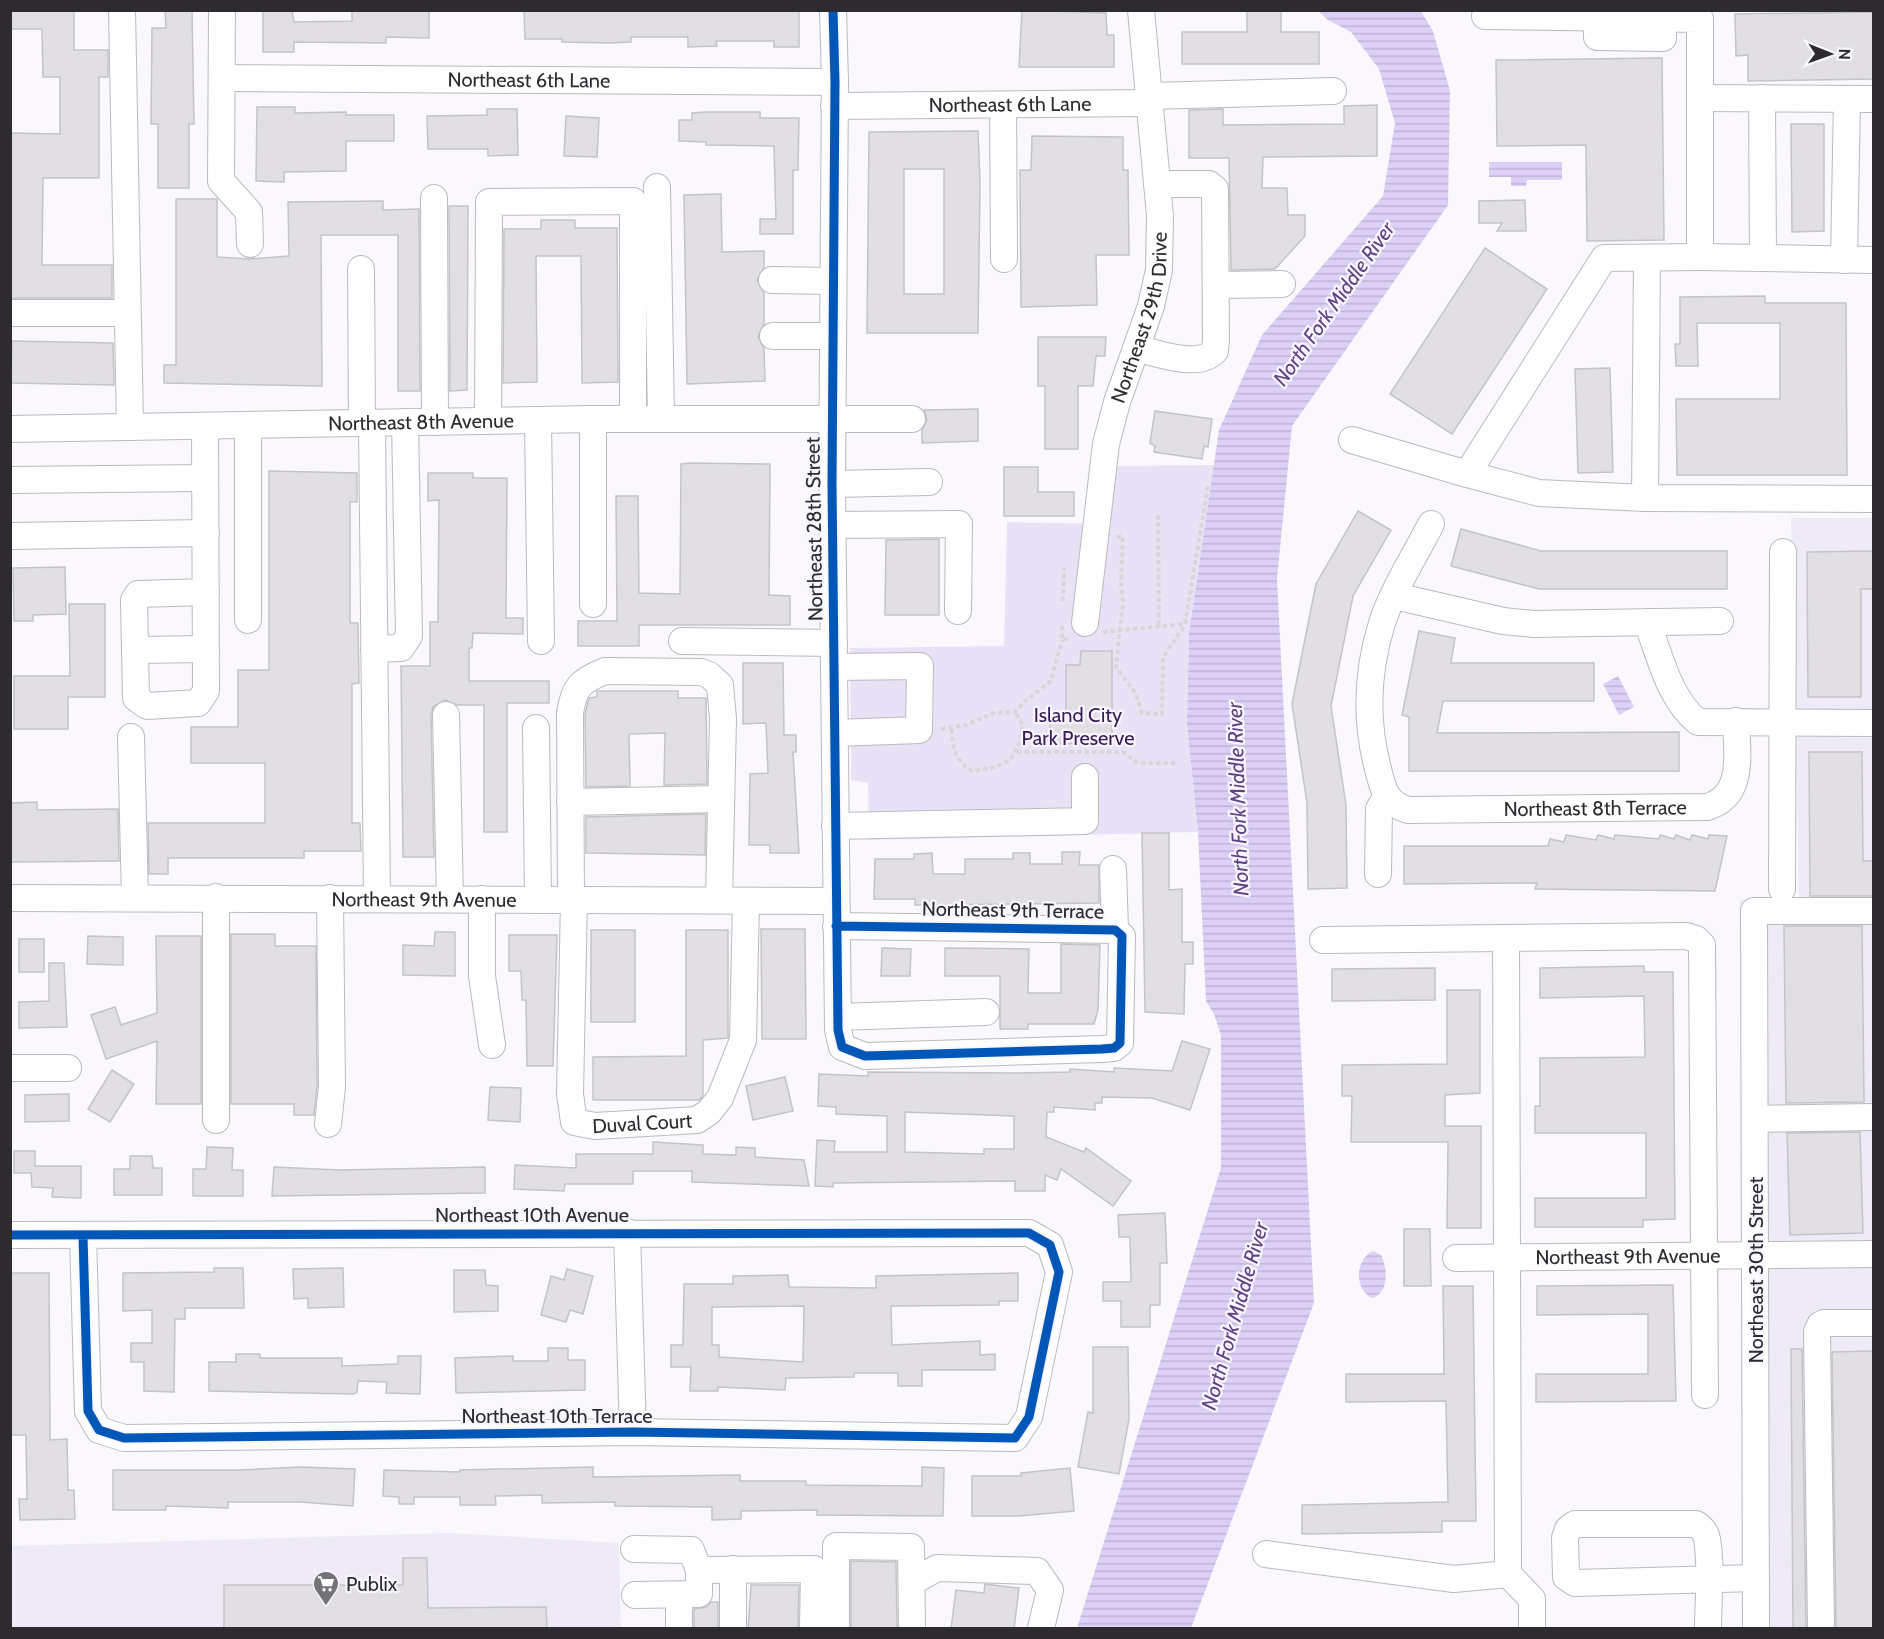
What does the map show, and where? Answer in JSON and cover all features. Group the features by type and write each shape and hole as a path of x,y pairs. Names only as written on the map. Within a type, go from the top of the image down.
{"street":[{"path":"122,10 130,427"},
{"path":"222,10 221,181 249,212 250,244"},
{"name":"Northeast 28th Street","path":"832,10 835,94 832,525 836,913 838,1017 842,1047"},
{"name":"Northeast 29th Drive","path":"1085,623 1106,444 1116,402 1151,306 1160,270 1157,184 1141,10"},
{"path":"1485,16 1597,14 1700,19 1700,257"},
{"name":"Northeast 6th Lane","path":"223,78 835,94 1003,105 1333,91"},
{"path":"1701,98 1874,99"},
{"path":"1762,98 1763,258"},
{"path":"1844,260 1847,99"},
{"path":"1003,105 1004,259"},
{"path":"1136,348 1178,357 1210,356 1215,351 1215,189 1212,185 1157,184"},
{"path":"657,187 661,419"},
{"path":"434,198 435,422"},
{"path":"489,422 489,202 633,201 633,419"},
{"path":"1467,474 1604,258 1874,260"},
{"path":"1645,498 1647,258"},
{"path":"361,269 367,423 372,482 377,899"},
{"path":"772,280 833,281"},
{"path":"1216,285 1282,285"},
{"path":"10,313 128,313"},
{"path":"773,336 832,336"},
{"path":"593,419 593,604"},
{"name":"Northeast 8th Avenue","path":"10,429 593,419 912,419"},
{"path":"538,421 541,641"},
{"path":"374,649 401,648 409,636 405,422"},
{"path":"248,425 248,620"},
{"path":"205,426 206,533 206,592 206,691 198,703 147,706 136,698 134,600 138,594 206,592"},
{"path":"1352,440 1539,493 1645,498 1874,499"},
{"path":"10,480 205,478"},
{"path":"372,482 406,479"},
{"path":"832,484 929,482"},
{"path":"832,525 959,524 958,611"},
{"path":"1378,874 1379,809 1386,797 1371,742 1368,696 1382,623 1431,524"},
{"path":"10,536 206,533"},
{"path":"1782,889 1783,552"},
{"path":"1395,596 1503,621 1534,624 1720,621"},
{"path":"1647,622 1677,699 1685,712 1698,722 1874,723"},
{"path":"682,641 834,655 920,666 919,730 835,733"},
{"path":"135,650 206,649"},
{"path":"572,900 570,713 573,693 590,677 605,671 701,672 709,675 720,685 723,700 720,900"},
{"path":"446,715 450,899"},
{"name":"Northeast 8th Terrace","path":"1386,797 1397,807 1408,810 1707,807 1720,803 1732,791 1737,762 1736,722"},
{"path":"536,728 538,900"},
{"path":"131,737 135,897"},
{"path":"835,825 1085,821 1085,777"},
{"path":"570,802 721,799"},
{"name":"Northeast 9th Terrace","path":"1113,869 1115,930"},
{"path":"216,897 216,1120"},
{"name":"Northeast 9th Avenue","path":"10,898 720,900 746,901 836,913"},
{"path":"328,1124 332,1087 330,898"},
{"path":"482,899 482,976 492,1045"},
{"name":"Duval Court","path":"572,900 570,1094 574,1122 595,1126 697,1120 709,1112 720,1098 743,1040 746,901"},
{"name":"Northeast 30th Street","path":"1756,1629 1754,911 1874,911"},
{"name":"Northeast 9th Terrace","path":"836,913 1115,930 1122,936 1121,1033 1120,1043 1114,1048 865,1056 842,1047"},
{"path":"1323,940 1686,936 1696,939 1702,945 1705,1395"},
{"path":"1506,938 1508,1574 1532,1599 1532,1629"},
{"path":"838,1017 987,1012"},
{"path":"10,1068 68,1068"},
{"path":"1755,1119 1874,1118"},
{"path":"627,1232 633,1432"},
{"name":"Northeast 10th Avenue","path":"10,1235 1029,1233 1050,1245 1059,1272 1029,1417 1016,1438"},
{"name":"Northeast 10th Terrace","path":"83,1236 88,1411 99,1430 124,1438 633,1432 1016,1438"},
{"name":"Northeast 9th Avenue","path":"1456,1258 1874,1254"},
{"path":"1821,1629 1817,1332 1824,1323 1874,1323"},
{"path":"1708,1629 1708,1581 1707,1538 1703,1528 1696,1524 1575,1524 1568,1528 1565,1538 1566,1577 1575,1583 1708,1581 1755,1578"},
{"path":"836,1629 836,1546 911,1547 912,1629"},
{"path":"634,1549 691,1550 699,1570 699,1594 635,1595"},
{"path":"1266,1554 1454,1579 1508,1574"},
{"path":"912,1582 937,1568 1037,1571 1050,1590 1041,1629"},
{"path":"733,1569 733,1629"},
{"path":"699,1570 813,1569 813,1629"},
{"path":"679,1595 679,1629"}],"path":[{"path":"1095,537 1123,536 1121,585 1123,601 1116,667 1136,694 1142,713 1162,714 1163,657 1185,624 1208,486"},
{"path":"1158,515 1159,627 1185,624"},
{"path":"919,730 952,729 994,713 1015,712 1025,701 1052,681 1062,640"},
{"path":"1015,712 1023,725 1017,752"},
{"path":"952,729 956,754 963,765 972,771 999,765 1017,752 1123,752 1137,763 1178,763"}],"shaded area":[{"path":"1791,518 1873,518 1873,1628 1742,1628 1740,900 1799,897"},
{"path":"449,1533 619,1543 621,1628 11,1628 10,1546"}],"green space":[{"name":"Island City Park Preserve","path":"1214,465 1189,633 1187,724 1198,832 869,840 868,783 851,780 850,648 1004,646 1007,522 1107,524 1117,466"}],"water":[{"name":"North Fork Middle River","path":"1318,11 1421,11 1433,31 1450,91 1448,205 1292,426 1277,579 1314,1303 1191,1628 1077,1628 1221,1168 1221,1035 1214,1014 1206,1001 1198,832 1187,724 1189,633 1219,430 1262,335 1383,196 1395,123 1379,69 1351,32 1328,20"},
{"path":"1489,162 1562,162 1562,180 1527,180 1526,186 1511,186 1511,177 1489,177"},
{"path":"1618,676 1634,707 1619,715 1603,684"},
{"path":"1373,1251 1381,1255 1386,1280 1382,1291 1372,1298 1362,1288 1359,1274 1363,1261"}],"building":[{"path":"10,10 74,10 74,50 108,50 108,77 99,77 99,178 43,178 42,265 112,265 112,298 10,298 10,133 60,134 60,77 43,77 42,29 10,29"},
{"path":"165,10 192,10 194,124 189,124 189,188 158,188 158,124 151,124 152,28 166,28"},
{"path":"263,10 292,10 294,22 352,21 352,10 429,10 429,38 386,37 386,43 294,42 294,52 263,52"},
{"path":"524,10 799,10 799,47 774,47 774,41 716,41 717,46 688,47 688,37 631,37 631,42 607,43 562,42 562,39 525,39"},
{"path":"1022,10 1106,13 1107,35 1114,35 1114,67 1019,67"},
{"path":"1247,10 1281,10 1281,32 1319,32 1319,64 1182,64 1182,32 1247,32"},
{"path":"1874,12 1874,79 1748,81 1748,55 1736,56 1735,14"},
{"path":"1662,58 1664,240 1587,241 1586,145 1497,146 1496,60"},
{"path":"1377,105 1377,156 1263,157 1262,188 1287,188 1288,215 1305,215 1305,236 1275,269 1231,270 1229,158 1189,158 1189,110 1223,109 1223,125 1344,124 1344,106"},
{"path":"257,107 295,107 295,113 346,112 346,115 394,115 394,141 346,141 346,171 284,172 284,182 256,181"},
{"path":"487,109 517,109 518,155 488,156 488,149 428,149 427,116 487,115"},
{"path":"760,112 760,118 799,118 798,170 793,170 793,234 760,234 760,219 776,219 774,146 706,145 706,142 679,141 679,120 692,120 692,113"},
{"path":"566,116 599,118 597,157 564,156"},
{"path":"1791,124 1824,124 1824,231 1792,232"},
{"path":"978,131 980,182 978,333 867,333 869,132","holes":["904,169 944,169 944,294 904,294"]},
{"path":"1032,136 1123,137 1123,170 1128,170 1129,255 1096,255 1097,305 1021,307 1020,170 1031,170"},
{"path":"721,194 722,252 764,251 764,268 757,280 764,293 764,324 758,337 764,348 765,381 687,384 684,195"},
{"path":"176,199 217,199 217,257 250,259 289,256 288,202 383,201 383,210 419,209 420,391 398,391 398,235 321,235 322,386 164,383 164,365 176,365"},
{"path":"1525,200 1526,231 1497,231 1502,223 1479,223 1479,201"},
{"path":"449,206 468,206 467,390 450,391"},
{"path":"541,220 575,220 575,228 617,228 618,382 582,383 581,256 536,256 537,382 503,383 504,229 541,229"},
{"path":"1485,248 1547,289 1452,434 1390,394"},
{"path":"1765,296 1765,303 1846,303 1847,475 1677,475 1676,399 1780,399 1780,323 1697,323 1698,366 1676,366 1675,344 1680,344 1680,297"},
{"path":"1038,337 1106,337 1105,356 1096,356 1093,386 1078,386 1078,449 1045,449 1045,386 1038,386"},
{"path":"12,341 113,343 114,385 11,383"},
{"path":"1610,368 1613,472 1578,473 1575,369"},
{"path":"978,409 978,441 922,443 922,430 927,420 924,410"},
{"path":"1155,411 1212,419 1208,447 1204,446 1202,459 1154,452 1155,446 1150,443"},
{"path":"681,464 770,464 769,595 790,596 790,625 639,625 639,646 578,646 578,621 617,621 616,496 638,496 639,593 680,594"},
{"path":"1004,467 1038,467 1038,492 1074,492 1074,516 1004,516"},
{"path":"269,471 357,473 357,502 350,502 350,623 358,623 359,683 352,684 352,823 360,823 361,851 304,851 304,858 168,858 168,874 149,874 148,823 265,823 265,763 191,763 191,727 238,727 238,670 269,670"},
{"path":"428,473 473,473 473,478 507,478 506,618 523,618 523,634 473,633 472,648 469,648 469,681 549,681 549,703 507,703 507,832 484,832 484,705 457,705 445,700 433,707 431,715 434,857 403,857 401,666 430,666 430,622 438,622 439,500 428,501"},
{"path":"1358,511 1391,530 1353,596 1331,706 1346,805 1347,888 1308,889 1307,803 1292,704 1316,584"},
{"path":"1461,529 1541,551 1727,551 1727,589 1539,589 1451,566"},
{"path":"939,539 939,615 885,615 886,540"},
{"path":"1874,551 1874,589 1861,589 1861,697 1808,697 1807,552"},
{"path":"65,567 66,614 33,615 33,621 14,621 13,568"},
{"path":"69,604 105,604 105,697 68,697 68,729 14,729 14,676 70,676"},
{"path":"1419,631 1455,638 1451,663 1594,663 1594,701 1443,701 1437,733 1679,732 1679,771 1409,771 1409,717 1402,715"},
{"path":"1081,651 1112,651 1112,743 1050,744 1050,716 1066,716 1066,665 1080,665"},
{"path":"743,663 783,663 784,735 796,735 796,752 793,752 799,853 770,853 770,845 749,845 750,774 768,773 766,723 743,724"},
{"path":"597,691 678,691 678,698 706,698 707,784 664,785 665,733 629,734 630,786 586,787 585,714 589,698 597,697"},
{"path":"1809,752 1862,752 1863,861 1874,861 1874,896 1810,896"},
{"path":"37,802 37,810 118,809 119,861 10,862 10,803"},
{"path":"706,814 705,855 586,853 586,817"},
{"path":"1142,833 1169,833 1169,890 1182,889 1182,942 1193,942 1193,964 1185,964 1184,1014 1145,1012"},
{"path":"1566,835 1596,840 1598,835 1614,839 1615,835 1659,839 1660,835 1674,839 1676,835 1690,840 1692,835 1708,839 1709,835 1727,836 1715,891 1535,889 1537,883 1404,884 1404,846 1548,846 1550,839 1564,842"},
{"path":"1062,852 1080,852 1079,865 1099,865 1099,903 915,905 915,899 874,899 875,859 914,859 914,854 932,853 933,874 965,874 965,859 1013,859 1013,853 1030,853 1030,864 1062,864"},
{"path":"1784,926 1862,926 1864,1102 1786,1103"},
{"path":"761,929 805,929 806,1039 762,1039"},
{"path":"591,930 635,930 635,1022 591,1022"},
{"path":"686,930 728,930 728,1038 703,1040 703,1095 700,1100 593,1100 593,1057 686,1056"},
{"path":"435,932 455,932 455,976 403,975 403,945 434,946"},
{"path":"231,934 275,934 275,946 316,946 317,1086 314,1115 294,1115 294,1104 231,1104"},
{"path":"509,935 557,935 553,1066 527,1066 526,1000 522,1000 521,971 509,971"},
{"path":"88,936 123,937 123,965 87,964"},
{"path":"156,936 201,936 201,1104 156,1104 157,1041 106,1059 91,1015 115,1007 121,1025 157,1013"},
{"path":"19,939 44,939 44,972 19,972"},
{"path":"1061,944 1100,945 1098,1010 1094,1024 1028,1024 1028,1029 1000,1029 1000,976 945,976 945,948 1029,949 1028,993 1061,993"},
{"path":"882,948 911,949 910,976 881,976"},
{"path":"49,963 64,963 67,1027 19,1028 19,1002 49,1001"},
{"path":"1644,966 1644,972 1673,972 1675,1219 1643,1220 1643,1227 1535,1227 1535,1198 1646,1198 1646,1133 1535,1133 1535,1106 1540,1106 1540,1058 1645,1057 1644,996 1540,998 1540,968"},
{"path":"1435,968 1435,1000 1332,1001 1332,969"},
{"path":"1447,990 1480,990 1480,1093 1445,1095 1445,1126 1481,1126 1481,1228 1447,1228 1448,1142 1351,1142 1352,1096 1342,1096 1342,1065 1447,1064"},
{"path":"1182,1041 1210,1049 1190,1110 1152,1098 1102,1097 1102,1103 1095,1103 1095,1110 1054,1107 1054,1112 1047,1112 1046,1137 1084,1152 1086,1148 1131,1181 1113,1206 1061,1169 1057,1180 1045,1175 1045,1191 1015,1191 1015,1181 833,1183 833,1187 815,1186 817,1140 835,1141 834,1152 887,1152 887,1116 836,1114 836,1107 818,1106 819,1074 868,1076 868,1072 1070,1072 1070,1069 1114,1072 1114,1068 1172,1071","holes":["905,1112 1014,1116 1014,1149 984,1149 984,1154 905,1152"]},
{"path":"112,1070 134,1084 110,1122 88,1109"},
{"path":"785,1077 793,1111 753,1120 746,1086"},
{"path":"490,1087 521,1088 520,1122 488,1120"},
{"path":"69,1094 69,1121 25,1122 25,1095"},
{"path":"1860,1132 1863,1233 1790,1235 1787,1133"},
{"path":"653,1142 703,1145 703,1154 736,1155 736,1147 755,1148 755,1157 804,1160 809,1186 692,1182 692,1171 633,1171 633,1184 565,1184 564,1191 514,1189 515,1165 576,1168 576,1154 653,1154"},
{"path":"207,1147 233,1148 232,1170 243,1170 243,1196 193,1196 193,1169 206,1169"},
{"path":"14,1151 35,1151 35,1166 81,1166 81,1198 52,1197 53,1188 32,1187 31,1173 14,1173"},
{"path":"130,1156 152,1156 153,1168 162,1168 162,1195 114,1195 114,1169 130,1169"},
{"path":"274,1167 340,1170 485,1167 485,1193 272,1196"},
{"path":"1165,1213 1167,1263 1160,1263 1160,1305 1150,1305 1150,1327 1121,1327 1121,1301 1103,1301 1103,1282 1131,1282 1130,1237 1119,1237 1118,1215"},
{"path":"1404,1229 1430,1229 1431,1286 1404,1286"},
{"path":"214,1268 243,1268 244,1308 185,1308 185,1319 175,1319 174,1392 144,1391 144,1362 131,1362 131,1343 152,1343 152,1310 123,1311 123,1273 214,1272"},
{"path":"343,1268 344,1307 308,1308 308,1298 294,1299 293,1269"},
{"path":"567,1269 593,1276 583,1314 570,1310 566,1322 541,1315 551,1276 564,1280"},
{"path":"454,1270 485,1270 486,1285 498,1286 498,1311 454,1312"},
{"path":"10,1273 49,1273 50,1440 67,1439 68,1490 74,1490 75,1519 20,1520 19,1499 27,1499 26,1435 10,1435"},
{"path":"1018,1273 1018,1301 999,1301 999,1305 891,1306 892,1345 980,1341 980,1355 995,1354 995,1370 922,1370 922,1386 898,1386 898,1373 854,1373 854,1377 786,1378 785,1390 718,1387 718,1391 690,1391 691,1367 671,1367 671,1345 683,1345 684,1284 733,1284 733,1276 788,1275 789,1287 876,1288 876,1276","holes":["804,1306 803,1362 719,1357 719,1345 712,1345 712,1307"]},
{"path":"1673,1285 1676,1401 1536,1402 1536,1374 1648,1374 1648,1314 1537,1315 1537,1286"},
{"path":"1443,1286 1473,1286 1476,1521 1442,1521 1442,1532 1302,1534 1302,1505 1448,1502 1446,1401 1346,1402 1346,1374 1444,1374"},
{"path":"1093,1347 1128,1347 1129,1419 1119,1474 1078,1467 1088,1412 1093,1413"},
{"path":"548,1348 568,1348 568,1360 585,1360 585,1390 456,1393 455,1358 513,1356 513,1361 548,1361"},
{"path":"1791,1349 1802,1349 1806,1629 1793,1629"},
{"path":"1874,1351 1874,1629 1836,1629 1832,1352"},
{"path":"236,1354 260,1354 260,1358 342,1358 342,1366 398,1364 398,1356 421,1356 420,1394 386,1393 387,1382 358,1381 357,1392 354,1394 209,1391 209,1362 236,1362"},
{"path":"301,1467 355,1469 353,1506 300,1502 228,1502 228,1508 166,1506 166,1510 113,1510 113,1470 239,1470"},
{"path":"593,1467 593,1477 740,1475 740,1481 806,1481 806,1485 922,1486 922,1467 944,1468 943,1516 817,1515 817,1510 741,1511 741,1519 712,1520 712,1507 615,1506 615,1502 542,1503 542,1495 495,1496 496,1505 460,1505 460,1497 414,1497 414,1504 399,1504 399,1497 383,1496 384,1470 460,1472 460,1470"},
{"path":"1070,1468 1074,1511 1019,1516 972,1516 972,1476 1021,1476 1021,1473"},
{"name":"Publix","path":"403,1558 427,1558 428,1608 546,1607 547,1629 224,1629 224,1585 403,1585"},
{"path":"851,1561 896,1562 897,1629 851,1629"},
{"path":"985,1584 1019,1588 1014,1629 951,1629 956,1590 984,1593"},
{"path":"751,1585 799,1585 798,1629 748,1629"},
{"path":"711,1602 718,1602 718,1629 694,1629 694,1609 706,1607"}],"cycle path":[{"path":"833,10 835,82 832,484 838,1030 842,1047 865,1056 1102,1049 1114,1048 1120,1043 1122,936 1115,930 836,926"},
{"path":"10,1235 1029,1233 1050,1245 1059,1272 1029,1417 1015,1438 633,1432 124,1438 99,1430 88,1411 83,1236"}],"place":[{"name":"Publix","path":"326,1607"}]}
